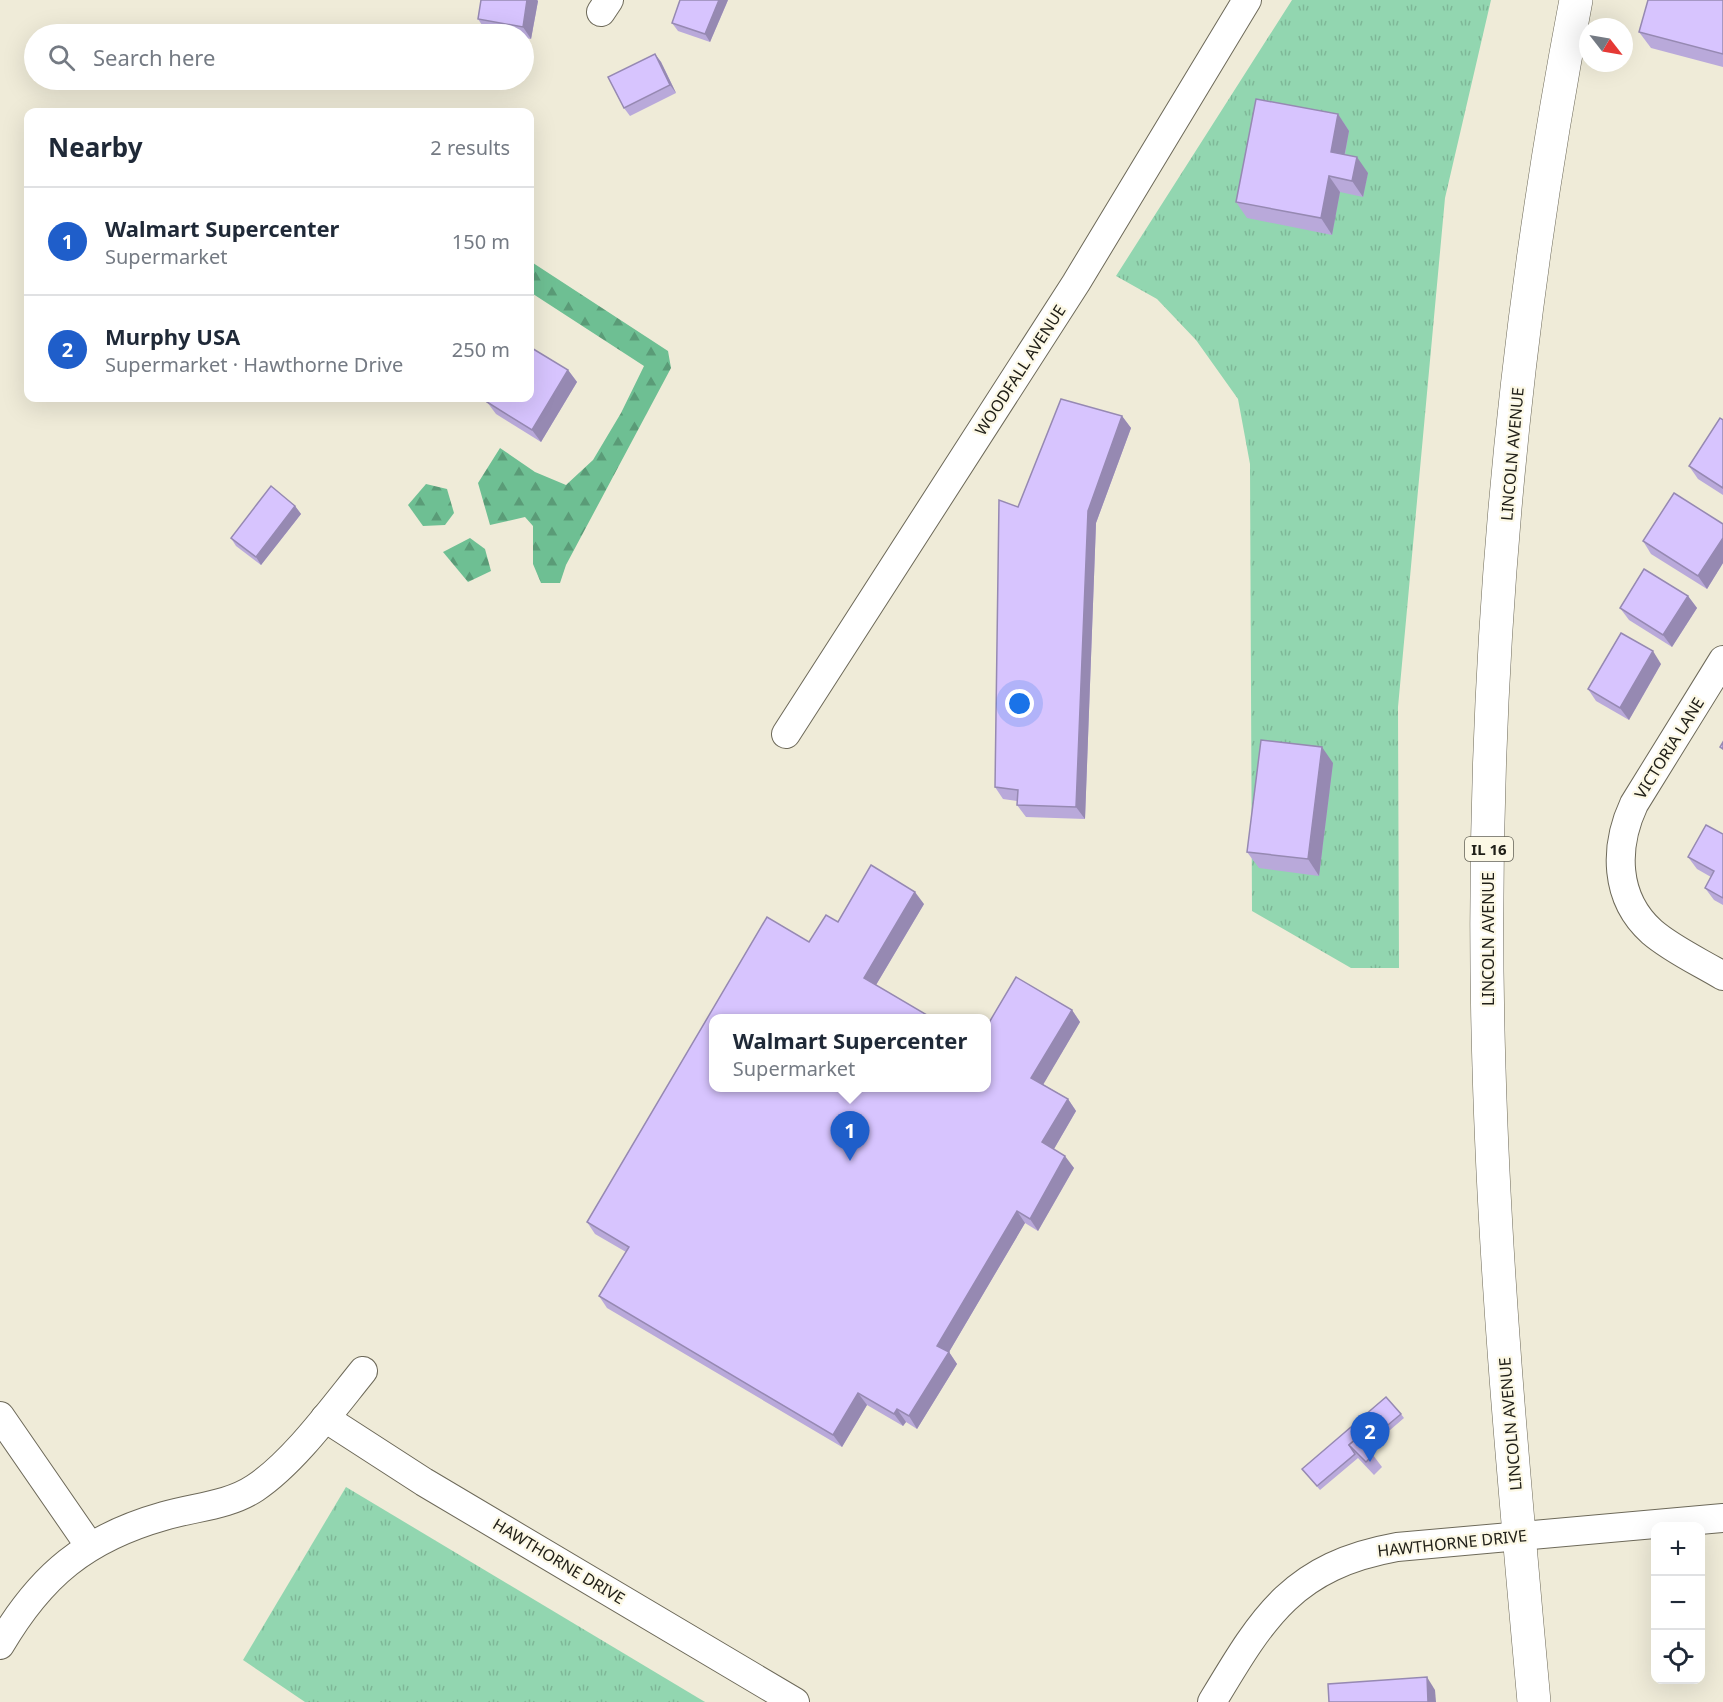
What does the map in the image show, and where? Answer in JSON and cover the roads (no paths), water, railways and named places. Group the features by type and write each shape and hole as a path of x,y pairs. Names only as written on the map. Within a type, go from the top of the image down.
{"main road":[{"name":"LINCOLN AVENUE","path":"1534,1702 1495,1222 1489,1064 1487,893 1492,722 1503,547 1519,381 1539,220 1576,0"}],"street":[{"name":"WOODFALL AVENUE","path":"786,734 1076,283 1247,0"},
{"name":"VICTORIA LANE","path":"1723,660 1634,804 1624,825 1619,848 1620,873 1626,894 1636,913 1660,937 1723,976"},
{"path":"0,1645 36,1594 56,1572 88,1545 112,1533 164,1516 221,1504 255,1488 283,1463 325,1418 363,1371"},
{"path":"0,1416 42,1474 88,1545"},
{"name":"HAWTHORNE DRIVE","path":"325,1418 424,1482 779,1698"},
{"name":"HAWTHORNE DRIVE","path":"1212,1702 1259,1626 1280,1602 1304,1582 1334,1565 1366,1553 1397,1547 1723,1518"}],"place":[{"name":"Walmart Supercenter","path":"850,1161"},
{"name":"Murphy USA","path":"1370,1462"}]}
